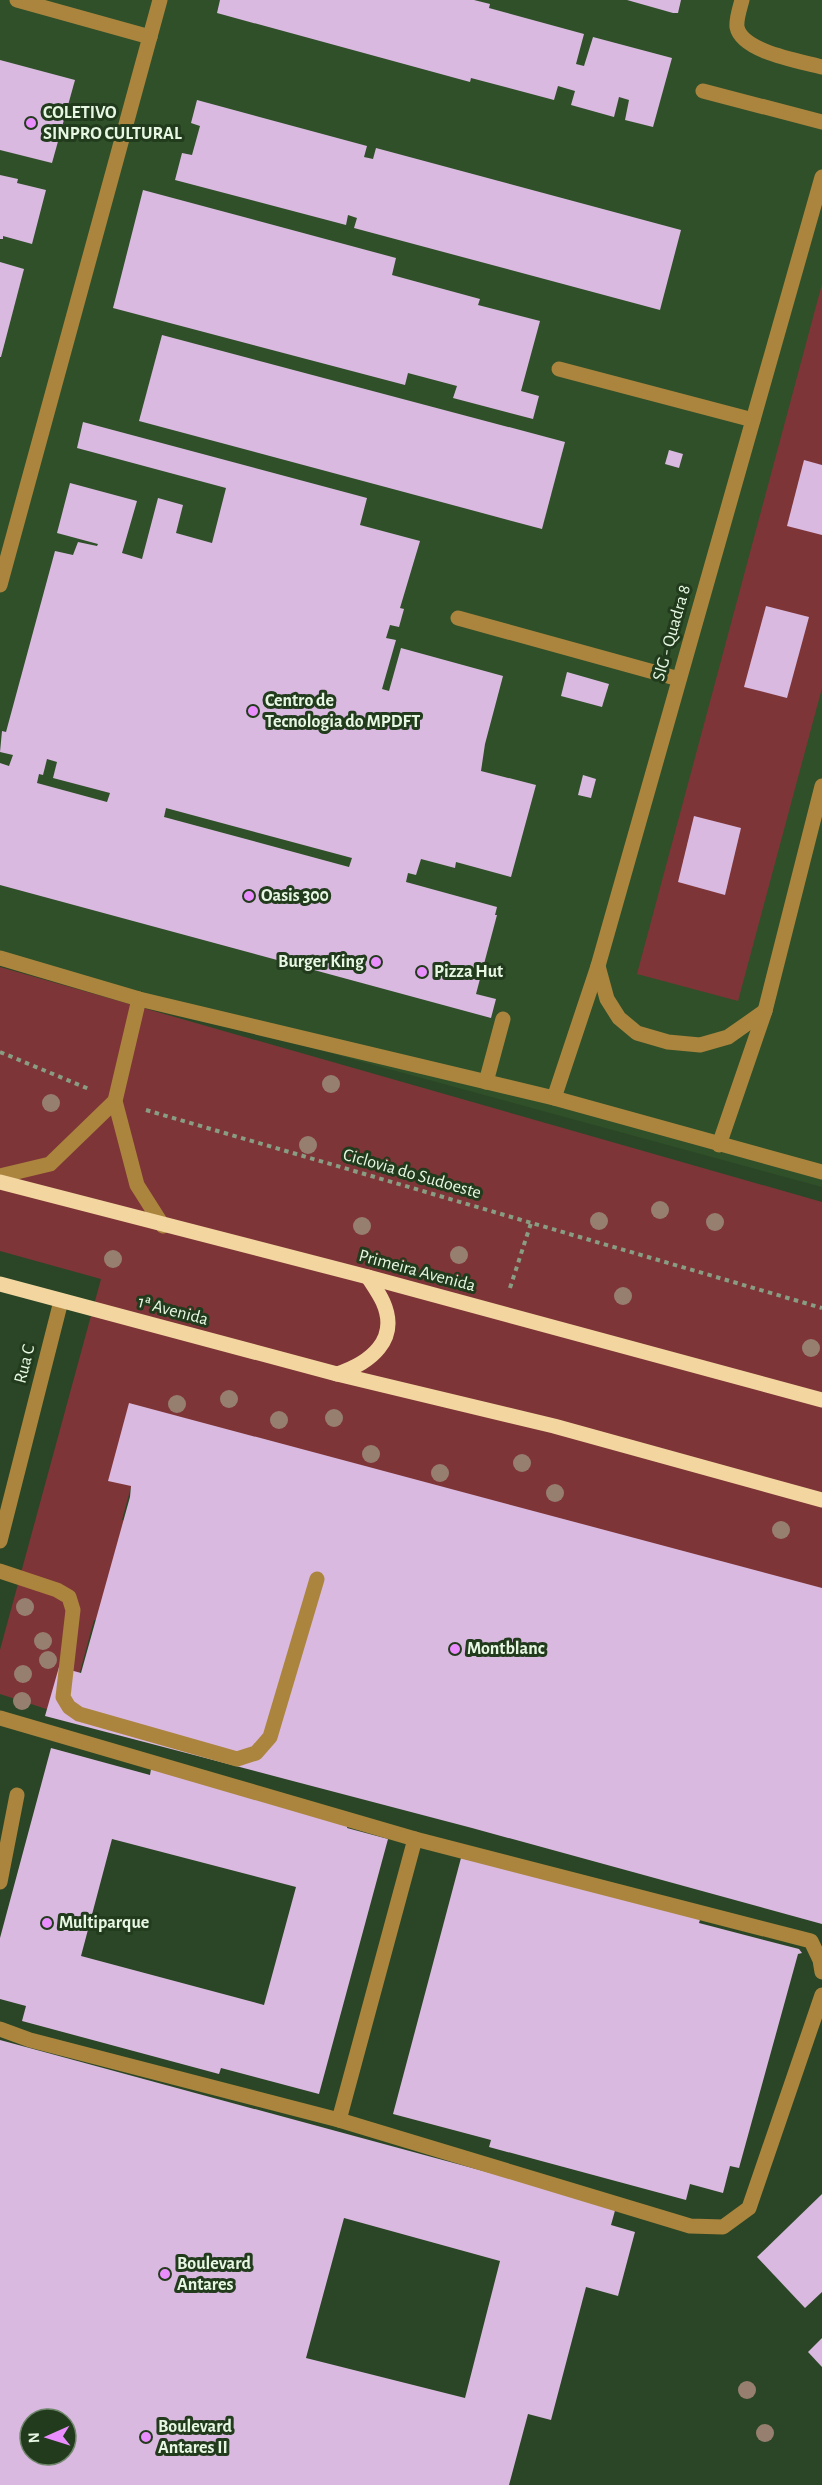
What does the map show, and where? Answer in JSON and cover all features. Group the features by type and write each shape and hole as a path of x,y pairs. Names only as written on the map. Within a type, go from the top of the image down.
{"main road":[{"name":"Primeira Avenida","path":"0,1182 163,1226 368,1277 822,1400"},
{"path":"337,1374 357,1368 372,1357 383,1341 389,1323 383,1302 368,1277"},
{"name":"1ª Avenida","path":"0,1284 337,1374"},
{"path":"337,1374 554,1426 822,1500"}],"street":[{"path":"16,0 150,37"},
{"path":"0,585 160,0"},
{"path":"742,0 736,26 741,37 753,47 822,67"},
{"path":"703,91 822,122"},
{"name":"SIG - Quadra 8","path":"554,1098 598,966 822,177"},
{"path":"559,369 753,420"},
{"path":"458,618 679,679"},
{"path":"719,1145 765,1011 822,786"},
{"path":"0,958 138,999 554,1098 822,1172"},
{"path":"598,966 606,999 619,1018 637,1033 668,1042 700,1045 728,1037 765,1011"},
{"path":"138,999 115,1101 137,1185 163,1226"},
{"path":"486,1082 503,1019"},
{"path":"0,1176 50,1164 115,1101"},
{"name":"Rua C","path":"0,1541 61,1301"},
{"path":"0,1571 57,1590 69,1597 72,1610 63,1697 69,1707 79,1714 237,1759 256,1753 270,1737 317,1579"},
{"path":"0,1718 415,1839 812,1941 822,1972"},
{"path":"0,1882 17,1795"},
{"path":"339,2120 415,1839"},
{"path":"0,2029 30,2040 339,2120 690,2226 723,2227 749,2208 822,1995"}],"path":[{"name":"Ciclovia do Sudoeste","path":"0,1052 115,1101 822,1308"},
{"path":"501,1314 531,1223"}],"shaded area":[{"path":"0,0 822,0 822,1187 0,963"},
{"path":"822,284 822,688 738,1001 637,974"},
{"path":"0,967 822,1202 822,1611 142,1447 122,1520 229,1550 203,1650 94,1620 68,1716 0,1694 0,1650 101,1279 0,1251"}],"building":[{"path":"220,0 474,0 490,4 489,8 584,34 576,64 584,66 593,37 672,58 653,127 625,120 629,100 619,97 614,117 571,105 575,91 558,86 554,100 471,78 470,82 217,13"},
{"path":"627,0 681,0 678,13 673,13"},
{"name":"COLETIVO SINPRO CULTURAL","path":"0,60 75,80 52,163 0,150"},
{"path":"197,100 367,146 364,157 373,159 376,148 681,230 660,310 354,228 357,218 348,215 346,225 175,180 182,153 192,155 200,126 191,123"},
{"path":"0,175 18,179 17,183 46,190 32,244 3,236 3,239 0,239"},
{"path":"143,190 396,258 392,275 480,299 478,305 540,321 521,391 539,396 533,419 453,398 457,386 408,373 405,385 113,308"},
{"path":"0,262 24,269 1,357 0,357"},
{"path":"162,335 565,442 542,529 139,421"},
{"path":"83,422 367,498 360,525 420,541 400,608 404,609 399,627 390,625 386,638 396,640 382,689 389,691 401,648 503,676 485,744 481,771 536,785 511,877 456,862 455,868 421,859 416,875 408,873 406,882 497,907 495,915 497,915 476,994 496,999 491,1018 0,885 0,763 9,766 13,755 0,752 2,731 6,732 55,551 73,555 78,542 97,546 98,544 57,533 70,483 137,501 122,553 142,559 158,498 183,505 176,533 212,543 226,488 77,448","holes":["47,759 57,762 53,778 110,793 107,802 37,783 39,774 43,775","166,808 352,858 349,867 164,817"]},
{"path":"669,450 683,454 679,468 665,464"},
{"path":"804,460 822,465 822,535 787,526"},
{"path":"766,606 809,617 787,698 744,687"},
{"path":"567,672 609,684 602,707 561,696"},
{"path":"583,775 596,779 591,798 578,795"},
{"path":"694,816 741,828 725,895 678,882"},
{"name":"Montblanc","path":"129,1403 822,1588 822,1924 472,1828 45,1716 59,1667 81,1673 130,1497 131,1486 108,1481"},
{"name":"Multiparque","path":"51,1748 150,1775 151,1769 348,1822 347,1828 388,1839 319,2094 221,2068 219,2074 22,2021 26,2006 0,1999 0,1938","holes":["112,1839 296,1887 264,2005 81,1956"]},
{"path":"461,1858 701,1916 699,1923 799,1949 802,1953 798,1954 739,2168 730,2166 723,2193 690,2184 686,2200 489,2147 491,2140 393,2114"},
{"name":"Boulevard Antares","path":"0,2040 616,2207 611,2225 635,2232 618,2296 586,2287 551,2420 528,2414 509,2485 0,2485","holes":["344,2218 500,2261 465,2398 306,2358"]},
{"path":"822,2194 822,2292 805,2308 757,2257"},
{"path":"822,2338 822,2367 808,2352"}],"place":[{"name":"COLETIVO SINPRO CULTURAL","path":"31,123"},
{"name":"Centro de Tecnologia do MPDFT","path":"253,711"},
{"name":"Oasis 300","path":"249,896"},
{"name":"Burger King","path":"376,962"},
{"name":"Pizza Hut","path":"422,972"},
{"name":"Montblanc","path":"455,1649"},
{"name":"Multiparque","path":"47,1923"},
{"name":"Boulevard Antares","path":"165,2274"},
{"name":"Boulevard Antares II","path":"146,2437"}]}
